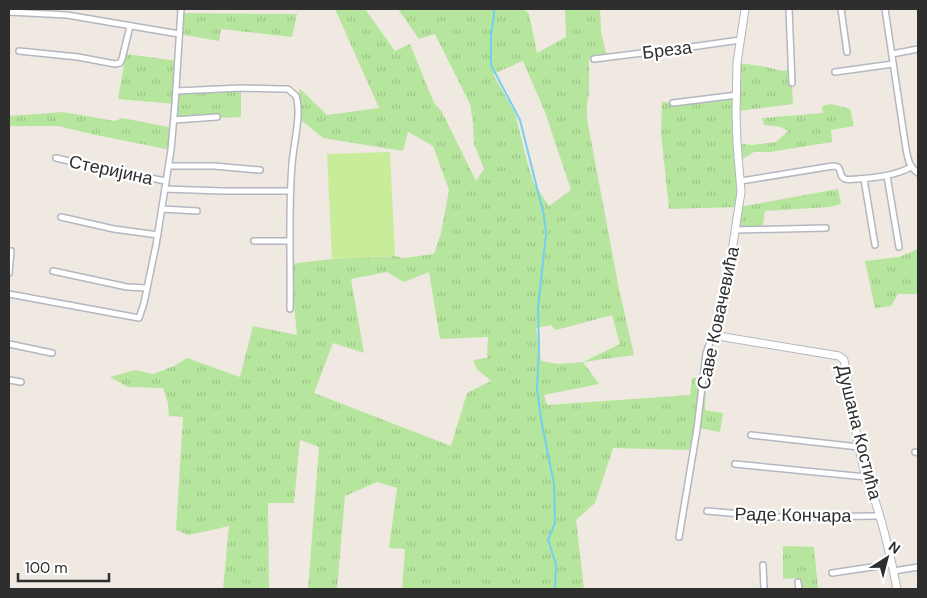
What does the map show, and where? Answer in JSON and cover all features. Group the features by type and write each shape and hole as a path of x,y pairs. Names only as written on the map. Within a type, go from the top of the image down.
{"street":[{"path":"9,294 139,318 144,303 158,235 169,166 181,9"},
{"name":"Саве Ковачевића","path":"679,537 696,438 706,354 711,340 718,333 741,192 736,95 737,63 745,9"},
{"path":"789,9 792,83"},
{"path":"841,9 848,52"},
{"path":"885,9 904,141 911,168 918,173"},
{"path":"9,12 67,14 179,34"},
{"path":"19,51 78,57 115,64 120,63 130,26"},
{"name":"Бреза","path":"594,59 740,40"},
{"path":"892,54 918,49"},
{"path":"835,72 893,64"},
{"path":"176,91 241,88 288,89 297,98 297,122 290,191 290,309"},
{"path":"673,102 736,95"},
{"path":"174,120 217,117"},
{"name":"Стеријина","path":"56,158 166,182"},
{"path":"169,166 214,166 260,170"},
{"path":"741,181 833,166 839,168 841,176 846,179 887,176 911,168"},
{"path":"887,176 899,247"},
{"path":"864,179 876,245"},
{"path":"165,189 290,191"},
{"path":"162,209 196,211"},
{"path":"61,217 114,229 158,235"},
{"path":"735,230 826,228"},
{"path":"254,241 290,241"},
{"path":"9,273 12,250"},
{"path":"53,271 103,282 147,288"},
{"name":"Душана Костића","path":"718,333 724,337 839,356 844,360 859,447 866,477 880,516 897,589"},
{"path":"9,344 52,354"},
{"path":"9,380 21,382"},
{"path":"752,435 859,447"},
{"path":"735,464 866,477"},
{"name":"Раде Кончара","path":"707,511 777,517 880,516"},
{"path":"763,565 764,589"},
{"path":"832,573 893,567 918,567"},
{"path":"798,582 799,589"}],"green space":[{"path":"335,9 365,9 395,51 410,44 434,103 442,112 476,181 484,169 474,144 470,104 435,34 419,39 398,9 524,9 529,14 537,53 566,37 565,9 600,9 601,31 607,58 589,59 587,119 619,289 634,355 583,362 599,384 544,395 547,405 690,395 692,378 706,377 705,410 723,413 720,432 695,427 689,450 613,448 595,503 576,520 584,589 402,589 405,549 389,548 397,488 377,482 345,496 337,589 308,589 319,447 300,440 294,503 268,503 269,589 223,589 229,526 189,535 176,530 183,417 169,416 168,403 163,388 128,387 110,377 135,370 153,374 174,366 187,358 240,377 253,326 297,335 290,264 332,259 395,256 403,258 434,254 441,233 449,190 433,146 408,132 403,151 323,138 301,120 299,88 327,115 379,108","holes":["523,61 545,112 571,190 549,206 534,183 515,113 493,74","387,272 404,282 429,272 440,339 488,337 487,358 473,360 477,369 491,381 467,393 451,446 314,393 333,343 364,353 351,279","612,315 620,344 583,362 558,364 541,361 536,328 551,325 556,330"]},
{"path":"181,13 297,14 292,37 221,29 219,41 179,34"},
{"path":"126,54 178,61 176,91 241,88 241,117 174,120 175,104 118,99"},
{"path":"737,63 782,71 791,69 793,104 737,111 737,143 752,145 776,142 788,131 781,127 764,125 762,118 823,113 822,106 831,104 850,109 854,126 831,130 832,142 770,152 754,152 739,161 739,207 838,189 841,204 830,207 765,211 762,230 735,230 738,207 669,209 661,133 662,102 673,103 736,95"},
{"path":"63,112 115,121 122,118 174,128 171,150 58,126 9,126 9,116"},
{"path":"390,152 395,256 332,259 327,154"},
{"path":"918,249 918,294 898,294 891,306 875,308 865,261 899,257"},
{"path":"783,546 814,547 818,589 800,589 800,578 783,579"}],"waterway":[{"path":"494,9 491,35 491,65 520,120 544,216 546,234 538,308 537,388 554,484 555,523 548,540 556,564 555,589"}]}
